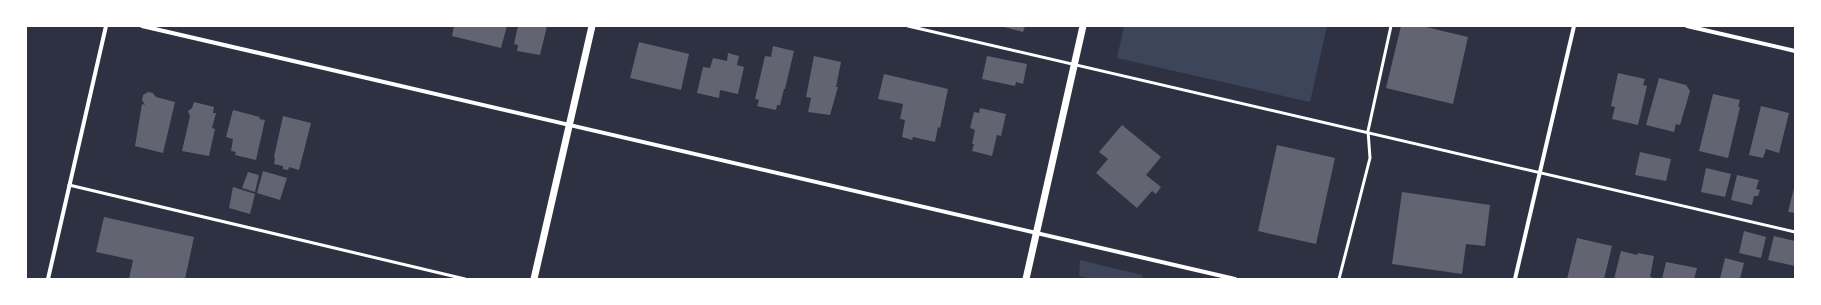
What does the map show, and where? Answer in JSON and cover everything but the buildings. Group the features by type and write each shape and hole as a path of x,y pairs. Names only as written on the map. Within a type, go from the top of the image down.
{"street":[{"path":"48,279 106,26"},
{"path":"142,26 1235,279"},
{"path":"534,279 592,26"},
{"path":"1026,279 1083,26"},
{"path":"1515,279 1574,26"},
{"path":"1687,26 1795,51"}],"lane":[{"path":"908,26 1368,131 1795,232"},
{"path":"1339,279 1370,158 1368,131 1391,26"},
{"path":"69,185 465,279"}],"shaded area":[{"path":"1124,26 1327,26 1310,102 1117,58"},
{"path":"1080,260 1142,275 1143,279 1092,279 1079,276"}]}
